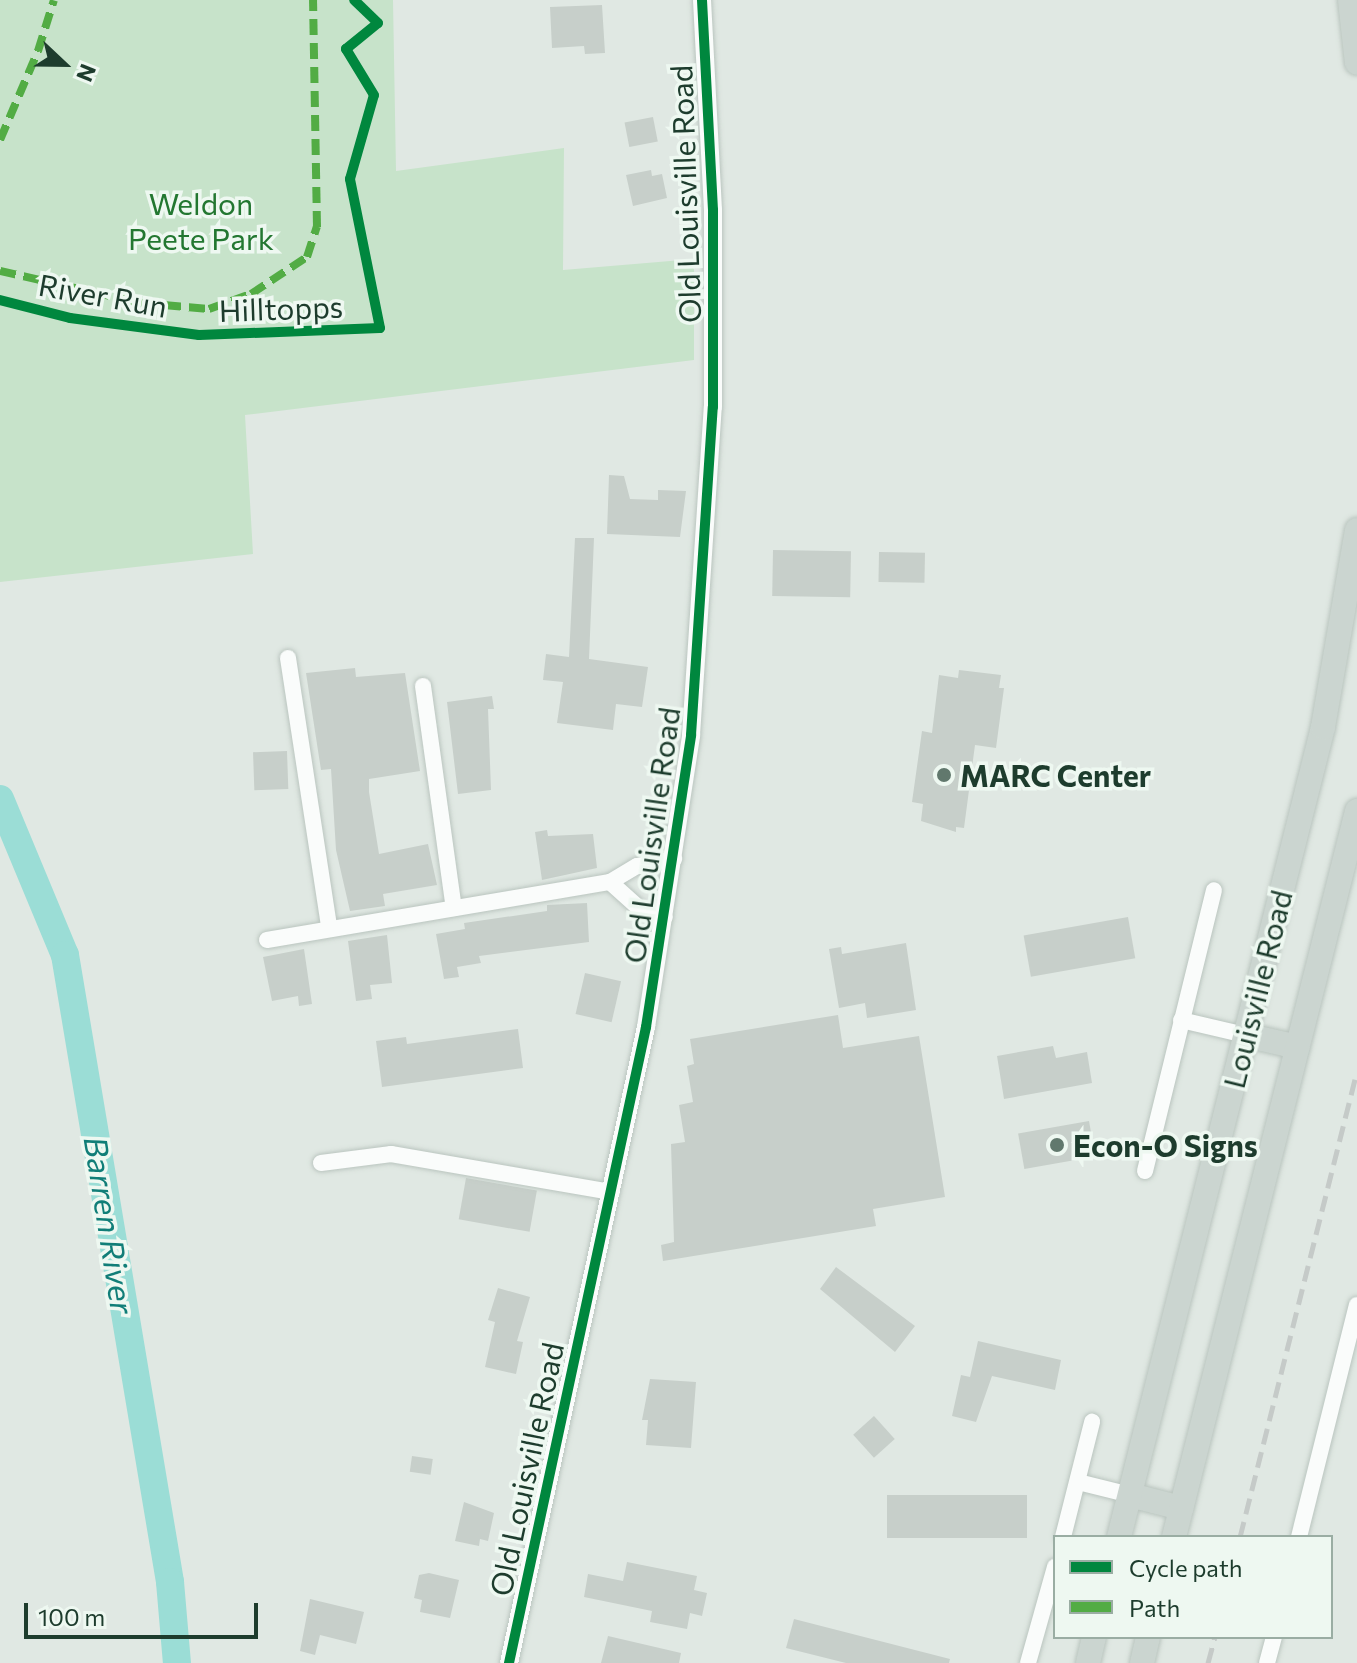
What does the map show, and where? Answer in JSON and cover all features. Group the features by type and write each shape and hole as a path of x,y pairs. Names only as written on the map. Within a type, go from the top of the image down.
{"main road":[{"path":"1350,0 1357,63"},
{"name":"Louisville Road","path":"1120,1535 1323,727 1357,530"},
{"name":"Louisville Road","path":"1174,1535 1357,811"},
{"path":"1245,1035 1298,1047"},
{"path":"1130,1495 1181,1508"},
{"path":"1088,1663 1094,1639"},
{"path":"1142,1663 1148,1639"}],"street":[{"name":"Old Louisville Road","path":"509,1663 612,1192 665,917 701,629 713,407 713,210 702,0"},
{"path":"288,658 329,927"},
{"path":"423,686 454,908"},
{"path":"267,940 329,927 610,882 637,866 674,859"},
{"path":"610,882 640,909 665,917"},
{"path":"1145,1171 1214,890"},
{"path":"1181,1020 1245,1035"},
{"path":"321,1163 391,1154 612,1192"},
{"path":"1300,1535 1357,1305"},
{"path":"1064,1535 1092,1422"},
{"path":"1078,1482 1130,1495"},
{"path":"1028,1663 1053,1574"},
{"path":"1267,1663 1273,1639"}],"green space":[{"name":"Weldon Peete Park","path":"0,0 393,0 396,171 564,148 563,270 694,259 694,360 245,415 253,554 0,582"}],"building":[{"path":"602,5 605,53 585,54 584,46 552,48 550,7"},
{"path":"653,117 658,142 629,147 625,123"},
{"path":"651,170 652,176 662,174 667,198 633,206 626,175"},
{"path":"609,475 624,476 630,499 658,500 658,490 686,491 680,537 607,534"},
{"path":"575,538 594,538 589,659 648,667 642,707 616,704 613,730 557,723 563,682 543,680 546,654 569,657"},
{"path":"773,550 851,551 850,597 772,596"},
{"path":"879,552 925,553 924,583 878,582"},
{"path":"355,668 356,677 405,673 420,771 369,779 369,792 379,854 428,844 437,885 383,894 385,906 350,911 336,850 331,769 321,770 306,673"},
{"name":"MARC Center","path":"959,670 1001,675 999,688 1004,688 996,748 975,745 964,828 956,827 956,832 921,821 923,804 912,802 922,731 932,733 939,675 958,678"},
{"path":"492,696 494,709 488,709 491,790 458,794 447,702"},
{"path":"287,751 288,789 254,790 253,752"},
{"path":"547,830 548,836 593,834 597,868 542,880 535,832"},
{"path":"587,903 589,942 479,956 481,963 457,967 459,977 444,979 436,934 465,929 464,923 547,911 547,905"},
{"path":"1128,917 1135,958 1031,977 1024,935"},
{"path":"387,935 392,983 370,985 372,999 356,1001 348,941"},
{"path":"906,943 916,1010 867,1018 865,1003 839,1008 829,949 841,947 842,954"},
{"path":"304,949 312,1004 299,1006 298,996 272,1001 263,957"},
{"path":"585,973 621,981 612,1022 576,1014"},
{"path":"838,1015 843,1048 919,1036 945,1197 873,1209 876,1226 663,1261 661,1245 674,1242 671,1144 685,1142 679,1105 693,1102 687,1066 694,1064 690,1039"},
{"path":"518,1029 523,1068 382,1087 376,1041 406,1037 407,1044"},
{"path":"1053,1046 1056,1058 1087,1052 1092,1083 1004,1099 997,1056"},
{"name":"Econ-O Signs","path":"1089,1121 1095,1156 1024,1169 1018,1134"},
{"path":"466,1178 537,1191 530,1232 459,1219"},
{"path":"836,1267 915,1326 895,1352 820,1289"},
{"path":"498,1288 530,1297 517,1341 523,1342 516,1374 485,1367 495,1322 488,1320"},
{"path":"978,1341 1061,1360 1055,1390 992,1376 976,1422 952,1416 961,1375 970,1377"},
{"path":"650,1379 696,1382 691,1448 646,1445 648,1420 642,1420"},
{"path":"874,1416 895,1439 874,1458 853,1435"},
{"path":"412,1456 433,1459 431,1475 410,1472"},
{"path":"887,1495 1027,1495 1027,1538 887,1538"},
{"path":"464,1502 494,1513 488,1541 480,1539 479,1546 455,1541"},
{"path":"627,1562 697,1576 694,1590 707,1593 702,1616 690,1613 687,1629 650,1622 652,1611 584,1597 588,1574 623,1581"},
{"path":"429,1573 459,1580 450,1618 420,1612 422,1600 414,1598 419,1575"},
{"path":"310,1599 364,1612 356,1644 320,1635 315,1655 300,1651"},
{"path":"794,1619 950,1659 949,1663 846,1663 786,1648"},
{"path":"608,1636 681,1653 679,1663 601,1663"}],"waterway":[{"name":"Barren River","path":"0,799 65,955 170,1582 177,1663"}],"railway":[{"path":"1241,1535 1357,1072"},
{"path":"1208,1663 1214,1639"}],"marked path":[{"path":"0,140 38,51 54,0"},
{"path":"0,271 141,303 209,309 251,294 307,257 317,227 313,0"}],"cycle path":[{"name":"River Run","path":"0,300 70,318 199,335 380,328 350,179 374,95 346,49 378,23 354,0"},
{"path":"509,1663 646,1027 691,735 713,407 713,210 702,0"}],"place":[{"name":"MARC Center","path":"944,775"},
{"name":"Econ-O Signs","path":"1057,1145"}]}
